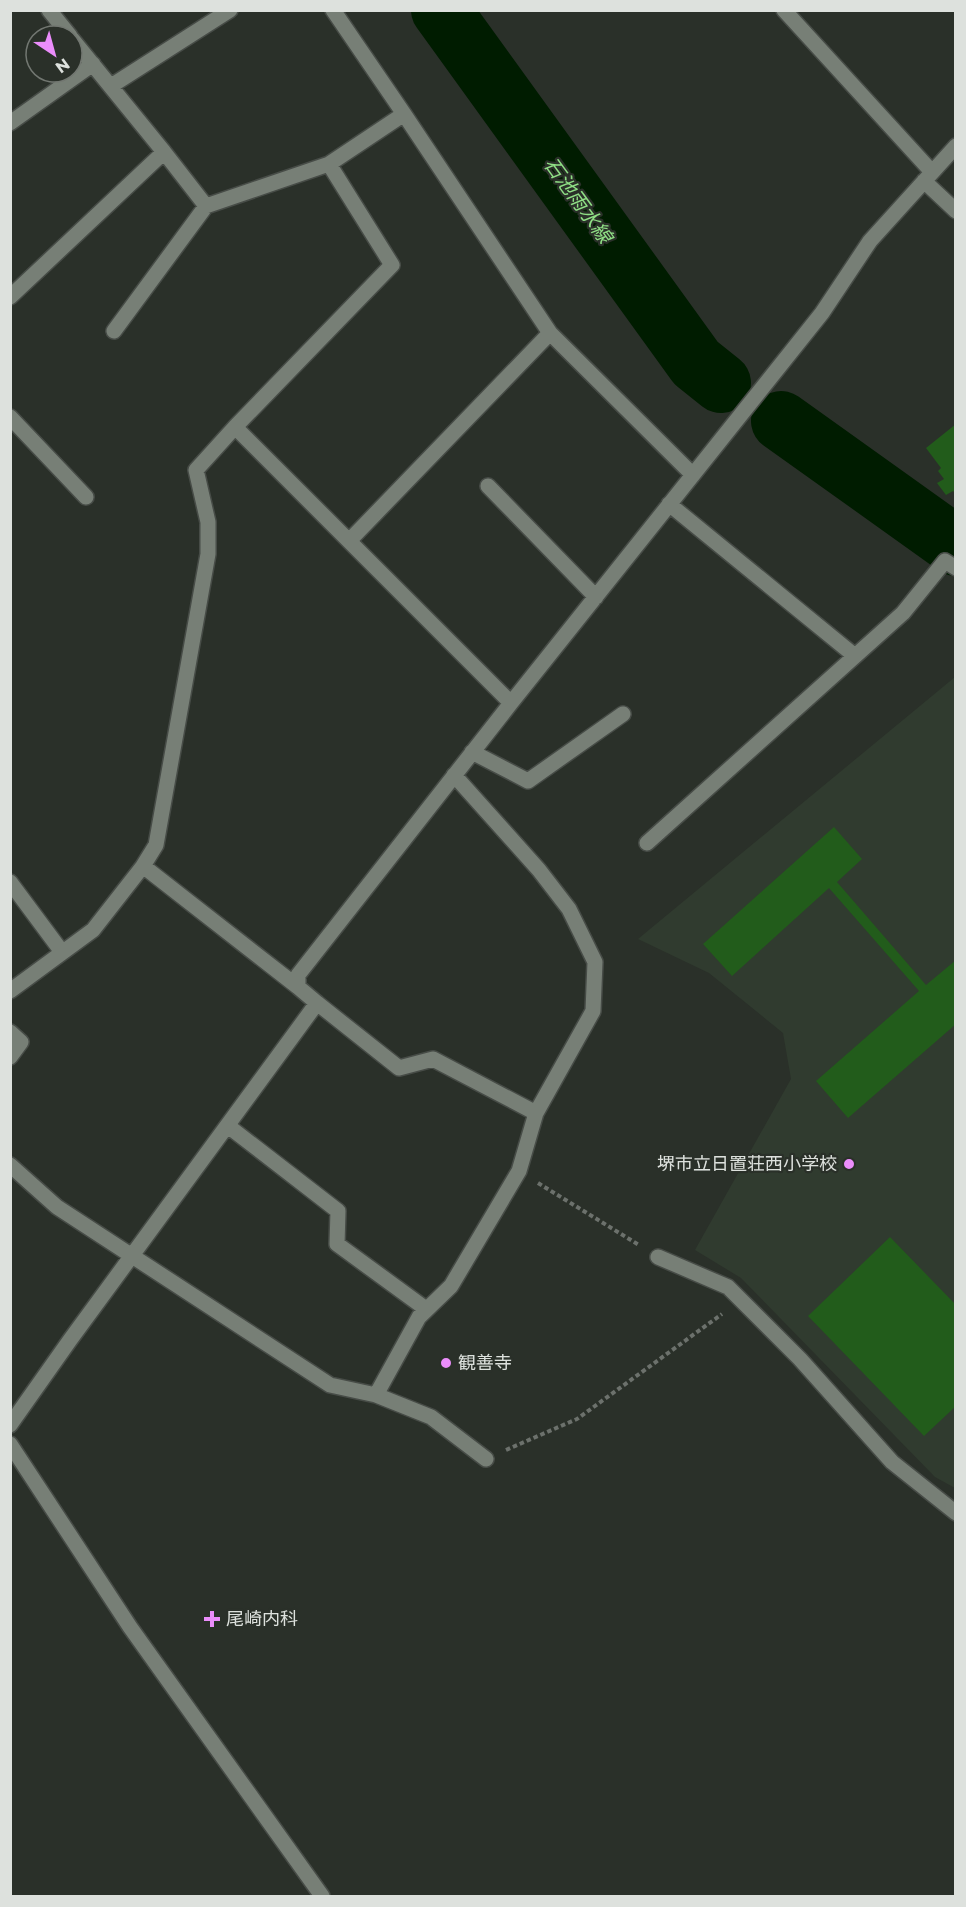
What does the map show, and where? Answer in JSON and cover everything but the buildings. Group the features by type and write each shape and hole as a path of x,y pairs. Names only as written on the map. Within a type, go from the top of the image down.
{"street":[{"path":"49,10 60,24"},
{"path":"111,86 230,10"},
{"path":"333,10 550,333 693,475"},
{"path":"784,10 956,211"},
{"path":"84,53 206,206"},
{"path":"10,123 93,64"},
{"path":"114,331 206,206 329,164 404,114"},
{"path":"298,987 298,975 472,752 822,313 870,241 956,146"},
{"path":"10,297 164,152"},
{"path":"10,991 93,930 143,866 156,845 208,554 208,522 196,470 392,265 329,164"},
{"path":"349,541 550,333"},
{"path":"10,417 86,497"},
{"path":"235,427 511,703"},
{"path":"488,486 596,597"},
{"path":"669,504 855,656"},
{"path":"647,843 903,613 945,561 956,568"},
{"path":"472,752 528,781 623,714"},
{"path":"376,1395 423,1313 450,1286 519,1171 536,1113 593,1011 595,962 569,909 539,870 454,775"},
{"path":"143,866 399,1068 433,1059 536,1113"},
{"path":"10,882 62,952"},
{"path":"10,1425 317,1003"},
{"path":"10,1032 21,1042 10,1057"},
{"path":"228,1125 338,1210 337,1244 423,1313"},
{"path":"10,1165 57,1207 330,1385 376,1395 431,1417 486,1459"},
{"path":"658,1257 728,1287 800,1359 892,1462 956,1513"},
{"path":"10,1444 130,1627 322,1896"}],"path":[{"path":"519,1171 658,1257"},
{"path":"486,1459 577,1419 740,1300"}],"shaded area":[{"name":"堺市立日置荘西小学校","path":"955,677 955,1488 935,1477 741,1278 695,1250 791,1079 783,1033 709,973 638,939"}],"waterway":[{"name":"石池雨水線","path":"441,10 696,363 721,383"},
{"name":"石池雨水線","path":"781,421 956,546"}],"place":[{"name":"堺市立日置荘西小学校","path":"849,1164"},
{"name":"観善寺","path":"446,1363"},
{"name":"尾崎内科","path":"212,1619"}]}
